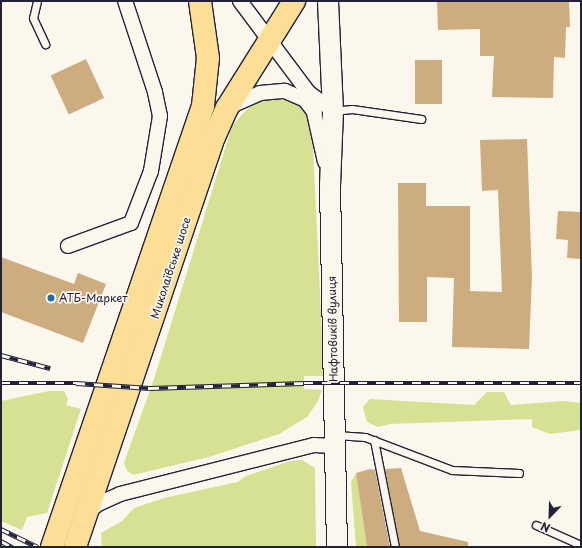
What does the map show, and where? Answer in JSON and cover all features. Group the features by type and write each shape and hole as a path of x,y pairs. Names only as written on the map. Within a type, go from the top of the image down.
{"main road":[{"name":"Миколаївське шосе","path":"52,547 203,106 208,58 200,1"},
{"name":"Миколаївське шосе","path":"75,547 214,137 227,108 271,40 294,1"}],"street":[{"path":"68,246 131,223 151,171 160,116 155,92 125,1"},
{"path":"240,1 324,112"},
{"name":"Нафтовиків вулиця","path":"328,1 324,112 330,185 337,547"},
{"path":"227,108 260,93 285,90 324,112"},
{"path":"87,512 100,503 120,494 334,440"}],"lane":[{"path":"37,1 33,18 45,44"},
{"path":"324,112 352,109 421,120"},
{"path":"334,440 365,437 452,470 520,473"},
{"path":"374,440 395,547"},
{"path":"536,525 581,545"}],"green space":[{"path":"276,98 293,101 305,110 312,126 324,376 304,376 304,389 322,390 318,401 307,417 279,434 209,457 133,475 127,471 124,463 155,376 232,126 246,110 259,101"},
{"path":"49,391 64,391 68,399 66,405 81,409 47,513 27,517 22,530 1,521 1,401"},
{"path":"487,392 504,392 511,405 564,401 581,403 581,430 550,434 532,427 532,419 390,424 378,427 367,422 363,407 370,399 474,405"},
{"path":"302,460 315,468 316,547 102,547 101,533 122,521 134,508 164,498 238,482 246,476 290,461"},
{"path":"356,473 367,547 356,547 351,482"}],"building":[{"path":"437,1 569,1 570,27 566,27 565,58 554,57 553,98 492,97 494,56 480,56 480,29 438,30"},
{"path":"86,59 104,98 69,114 51,75"},
{"path":"415,60 442,60 442,104 415,104"},
{"path":"527,139 532,277 529,349 452,347 454,278 427,277 427,322 399,322 398,183 426,183 426,206 470,206 470,291 502,292 498,190 482,191 480,140"},
{"path":"558,211 581,212 581,259 567,258 568,240 556,239"},
{"name":"АТБ-Маркет","path":"1,257 74,284 78,273 106,284 83,343 1,312"},
{"path":"401,468 420,531 468,542 468,547 400,547 385,469"},
{"path":"370,469 375,470 390,547 367,547 356,473"}],"railway":[{"path":"1,355 50,368"},
{"path":"1,383 76,383 150,388 304,383 581,383"},
{"path":"1,529 38,547"},
{"path":"1,541 12,547"}],"place":[{"name":"АТБ-Маркет","path":"51,298"}]}
